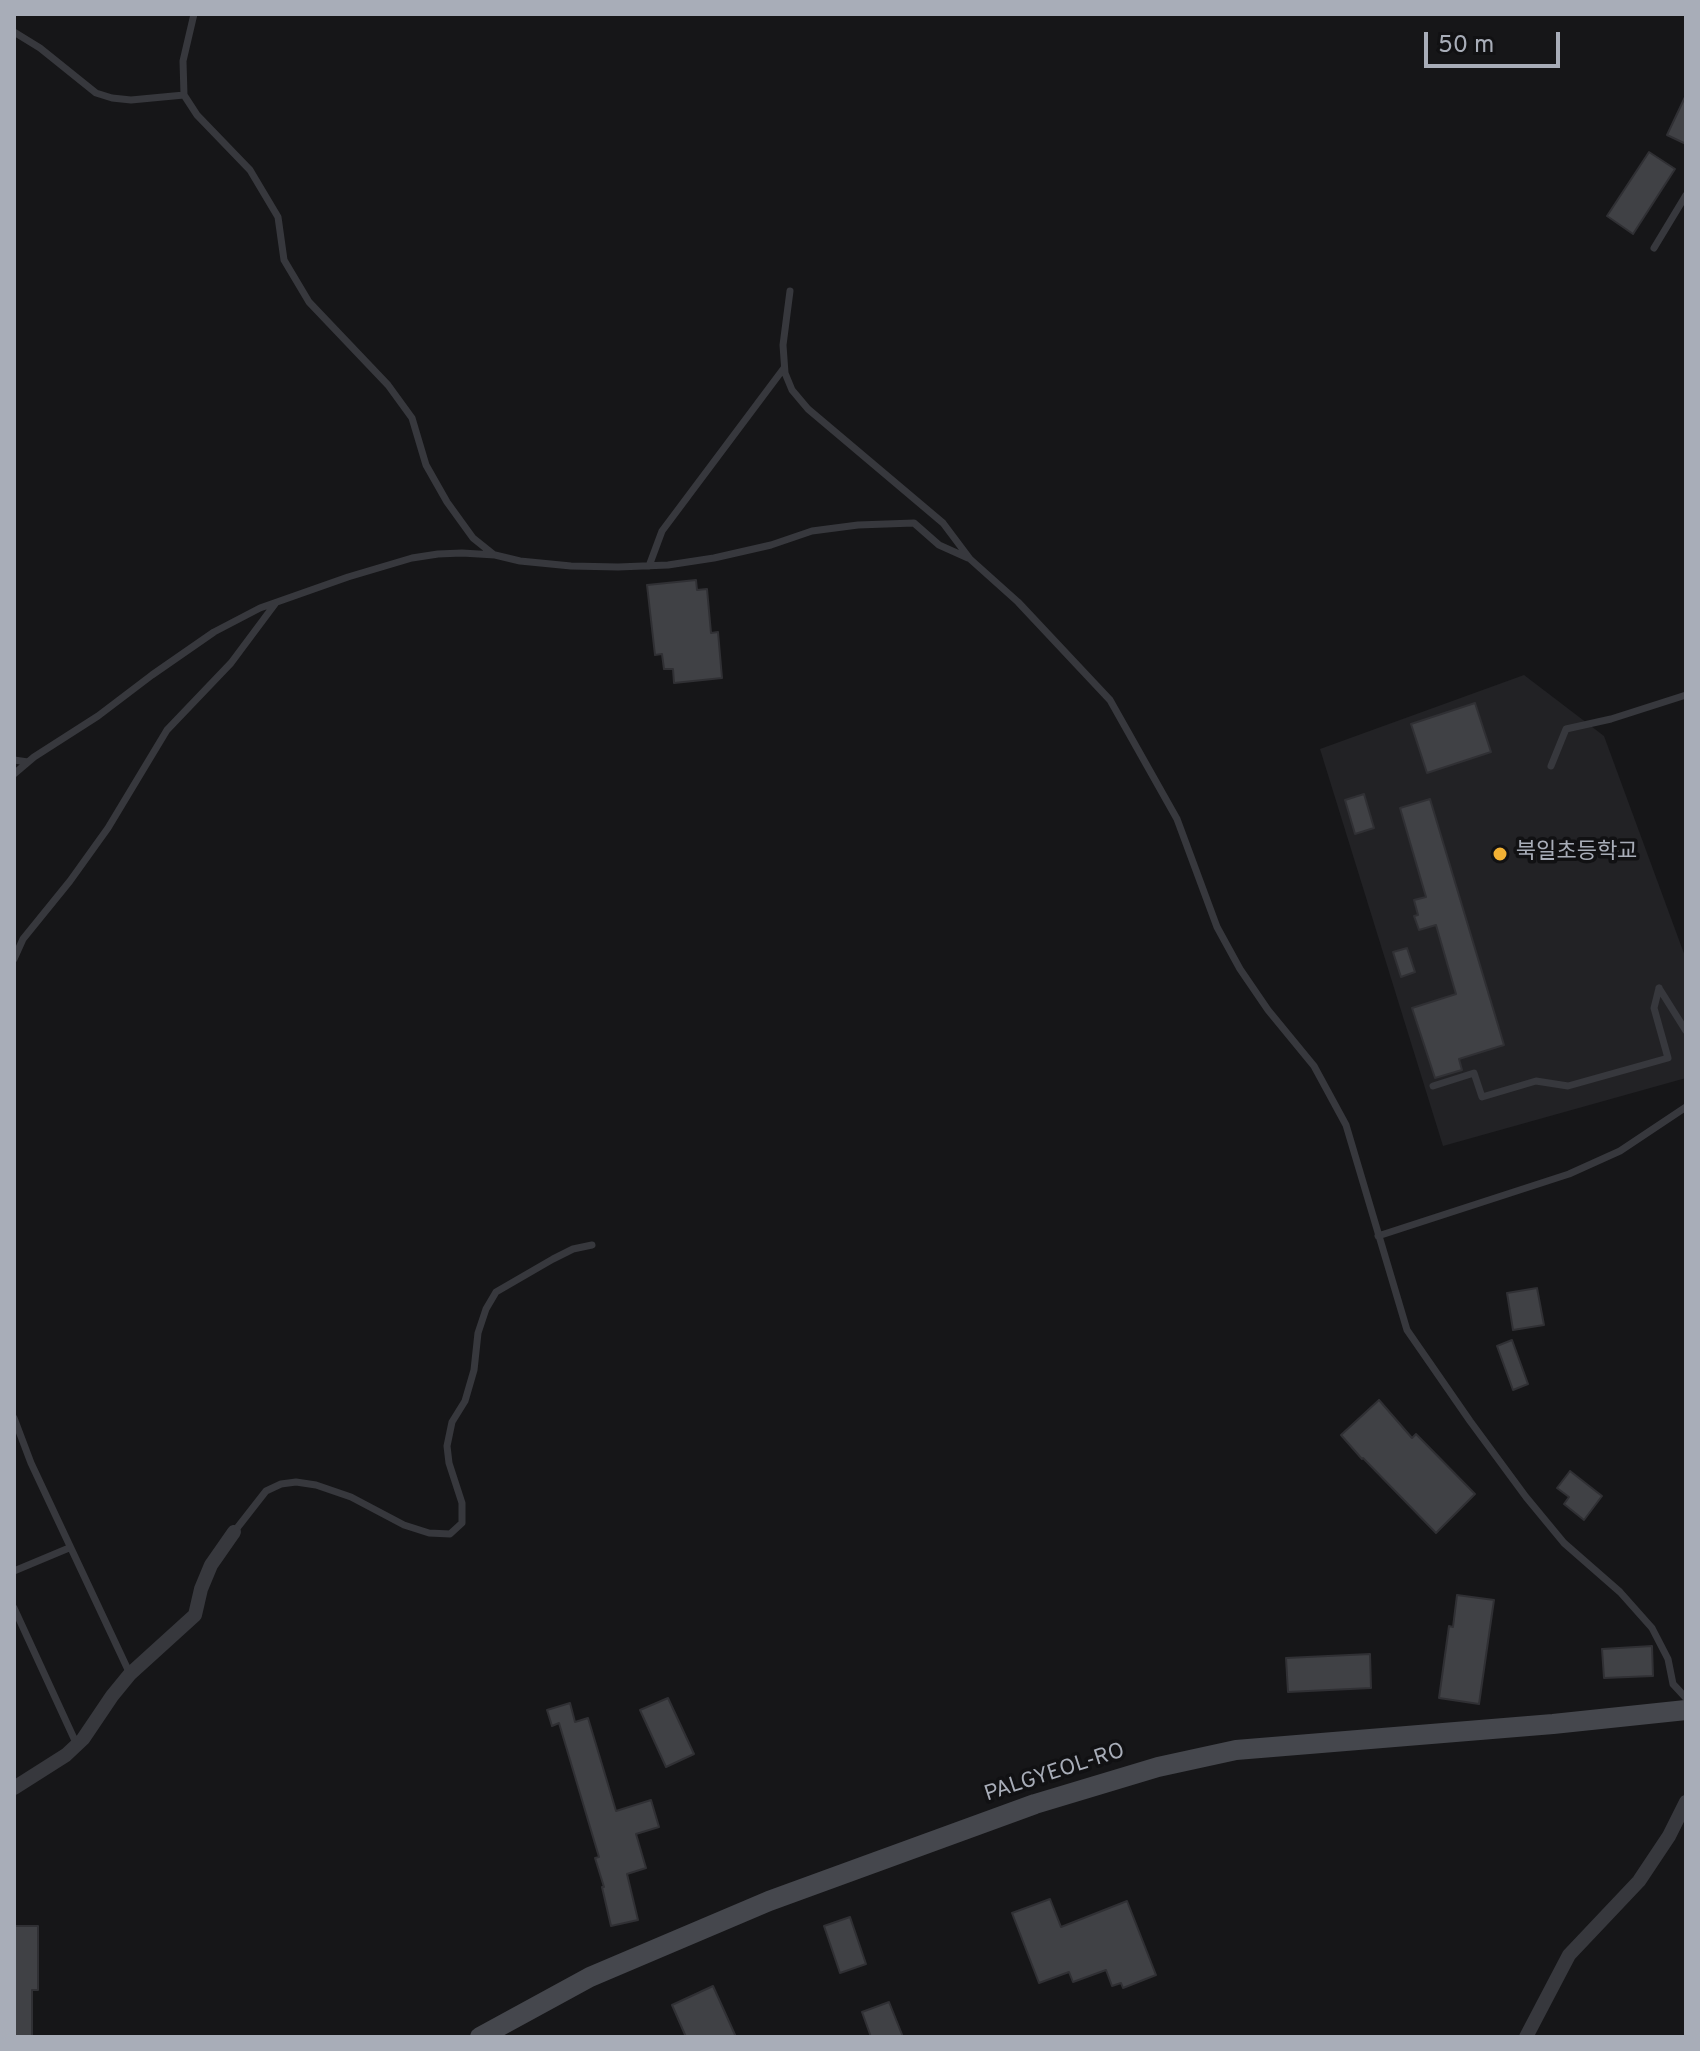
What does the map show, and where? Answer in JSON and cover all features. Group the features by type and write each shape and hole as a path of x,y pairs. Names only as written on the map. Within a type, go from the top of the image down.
{"street":[{"path":"14,1788 77,1745 130,1674 195,1615 211,1565 234,1532"},
{"name":"PALGYEOL-RO","path":"480,2037 590,1977 769,1901 1035,1804 1158,1767 1236,1750 1686,1710"},
{"path":"1526,2037 1569,1955 1639,1881 1669,1836 1686,1802"}],"lane":[{"path":"194,14 183,61 184,95 197,115 250,170 278,217 284,260 309,302 388,385 412,418 426,465 447,502 473,538 495,555"},
{"path":"14,32 40,48 96,93 131,100 184,95"},
{"path":"1654,248 1686,195"},
{"path":"790,291 783,345 784,368 792,390 808,409 943,523 970,559 1018,602 1110,700 1177,819 1217,927 1240,969 1268,1010 1314,1066 1346,1125 1407,1330 1526,1497 1564,1543 1620,1592 1652,1628 1668,1659 1673,1684 1686,1698"},
{"path":"649,566 662,531 784,368"},
{"path":"14,774 214,632 276,602 412,558 450,554 495,555 571,566 649,566 714,558 771,545 812,531 914,523 939,545 970,559"},
{"path":"14,959 23,939 108,828 167,730 231,663 276,602"},
{"path":"1551,766 1566,729 1611,719 1686,695"},
{"path":"14,760 28,762"},
{"path":"1433,1086 1474,1073 1482,1097 1536,1081 1568,1086 1668,1058 1654,1008 1659,988 1686,1031"},
{"path":"1378,1236 1569,1174 1620,1151 1686,1107"},
{"path":"234,1532 266,1491 296,1482 351,1497 404,1525 429,1533 450,1534 462,1523 462,1503 451,1472 447,1446 452,1422 465,1401 474,1370 478,1333 486,1309 496,1292 573,1249 592,1245"},
{"path":"14,1418 69,1548 130,1674"},
{"path":"14,1571 69,1548"},
{"path":"14,1608 77,1745"}],"shaded area":[{"name":"북일초등학교","path":"1524,675 1604,736 1686,959 1686,1078 1443,1146 1320,749"}],"building":[{"path":"1686,95 1686,144 1667,135"},
{"path":"1649,152 1675,169 1633,234 1607,216"},
{"path":"696,580 697,590 707,589 711,633 718,632 722,678 674,683 673,669 664,669 662,654 655,655 647,585"},
{"path":"1475,703 1491,752 1427,773 1411,724"},
{"path":"1364,794 1374,828 1355,834 1345,800"},
{"path":"1430,799 1504,1045 1459,1059 1462,1070 1435,1078 1412,1008 1456,994 1436,925 1419,930 1414,916 1418,915 1414,900 1426,897 1400,808"},
{"path":"1407,948 1415,972 1401,977 1393,952"},
{"path":"1537,1288 1544,1325 1513,1330 1507,1293"},
{"path":"1512,1340 1528,1384 1513,1390 1497,1346"},
{"path":"1379,1400 1412,1438 1416,1434 1475,1494 1436,1533 1341,1435"},
{"path":"1570,1471 1602,1496 1584,1520 1564,1504 1569,1497 1557,1488"},
{"path":"1457,1595 1494,1600 1479,1704 1439,1698 1449,1626 1453,1627"},
{"path":"1652,1646 1653,1676 1604,1678 1602,1649"},
{"path":"1370,1654 1371,1688 1288,1692 1286,1658"},
{"path":"668,1698 694,1754 666,1767 640,1710"},
{"path":"570,1703 575,1722 588,1718 616,1811 651,1800 659,1827 636,1834 646,1868 627,1874 638,1920 611,1926 595,1858 599,1857 559,1723 552,1726 547,1710"},
{"path":"1050,1899 1061,1927 1127,1901 1156,1975 1123,1988 1121,1983 1112,1986 1106,1970 1073,1982 1069,1972 1039,1983 1012,1913"},
{"path":"850,1917 866,1964 840,1973 824,1926"},
{"path":"14,1926 38,1926 38,1990 32,1990 32,2037 14,2037"},
{"path":"713,1986 736,2037 686,2037 672,2005"},
{"path":"889,2002 903,2037 871,2037 862,2012"}],"place":[{"name":"북일초등학교","path":"1500,854"}]}
